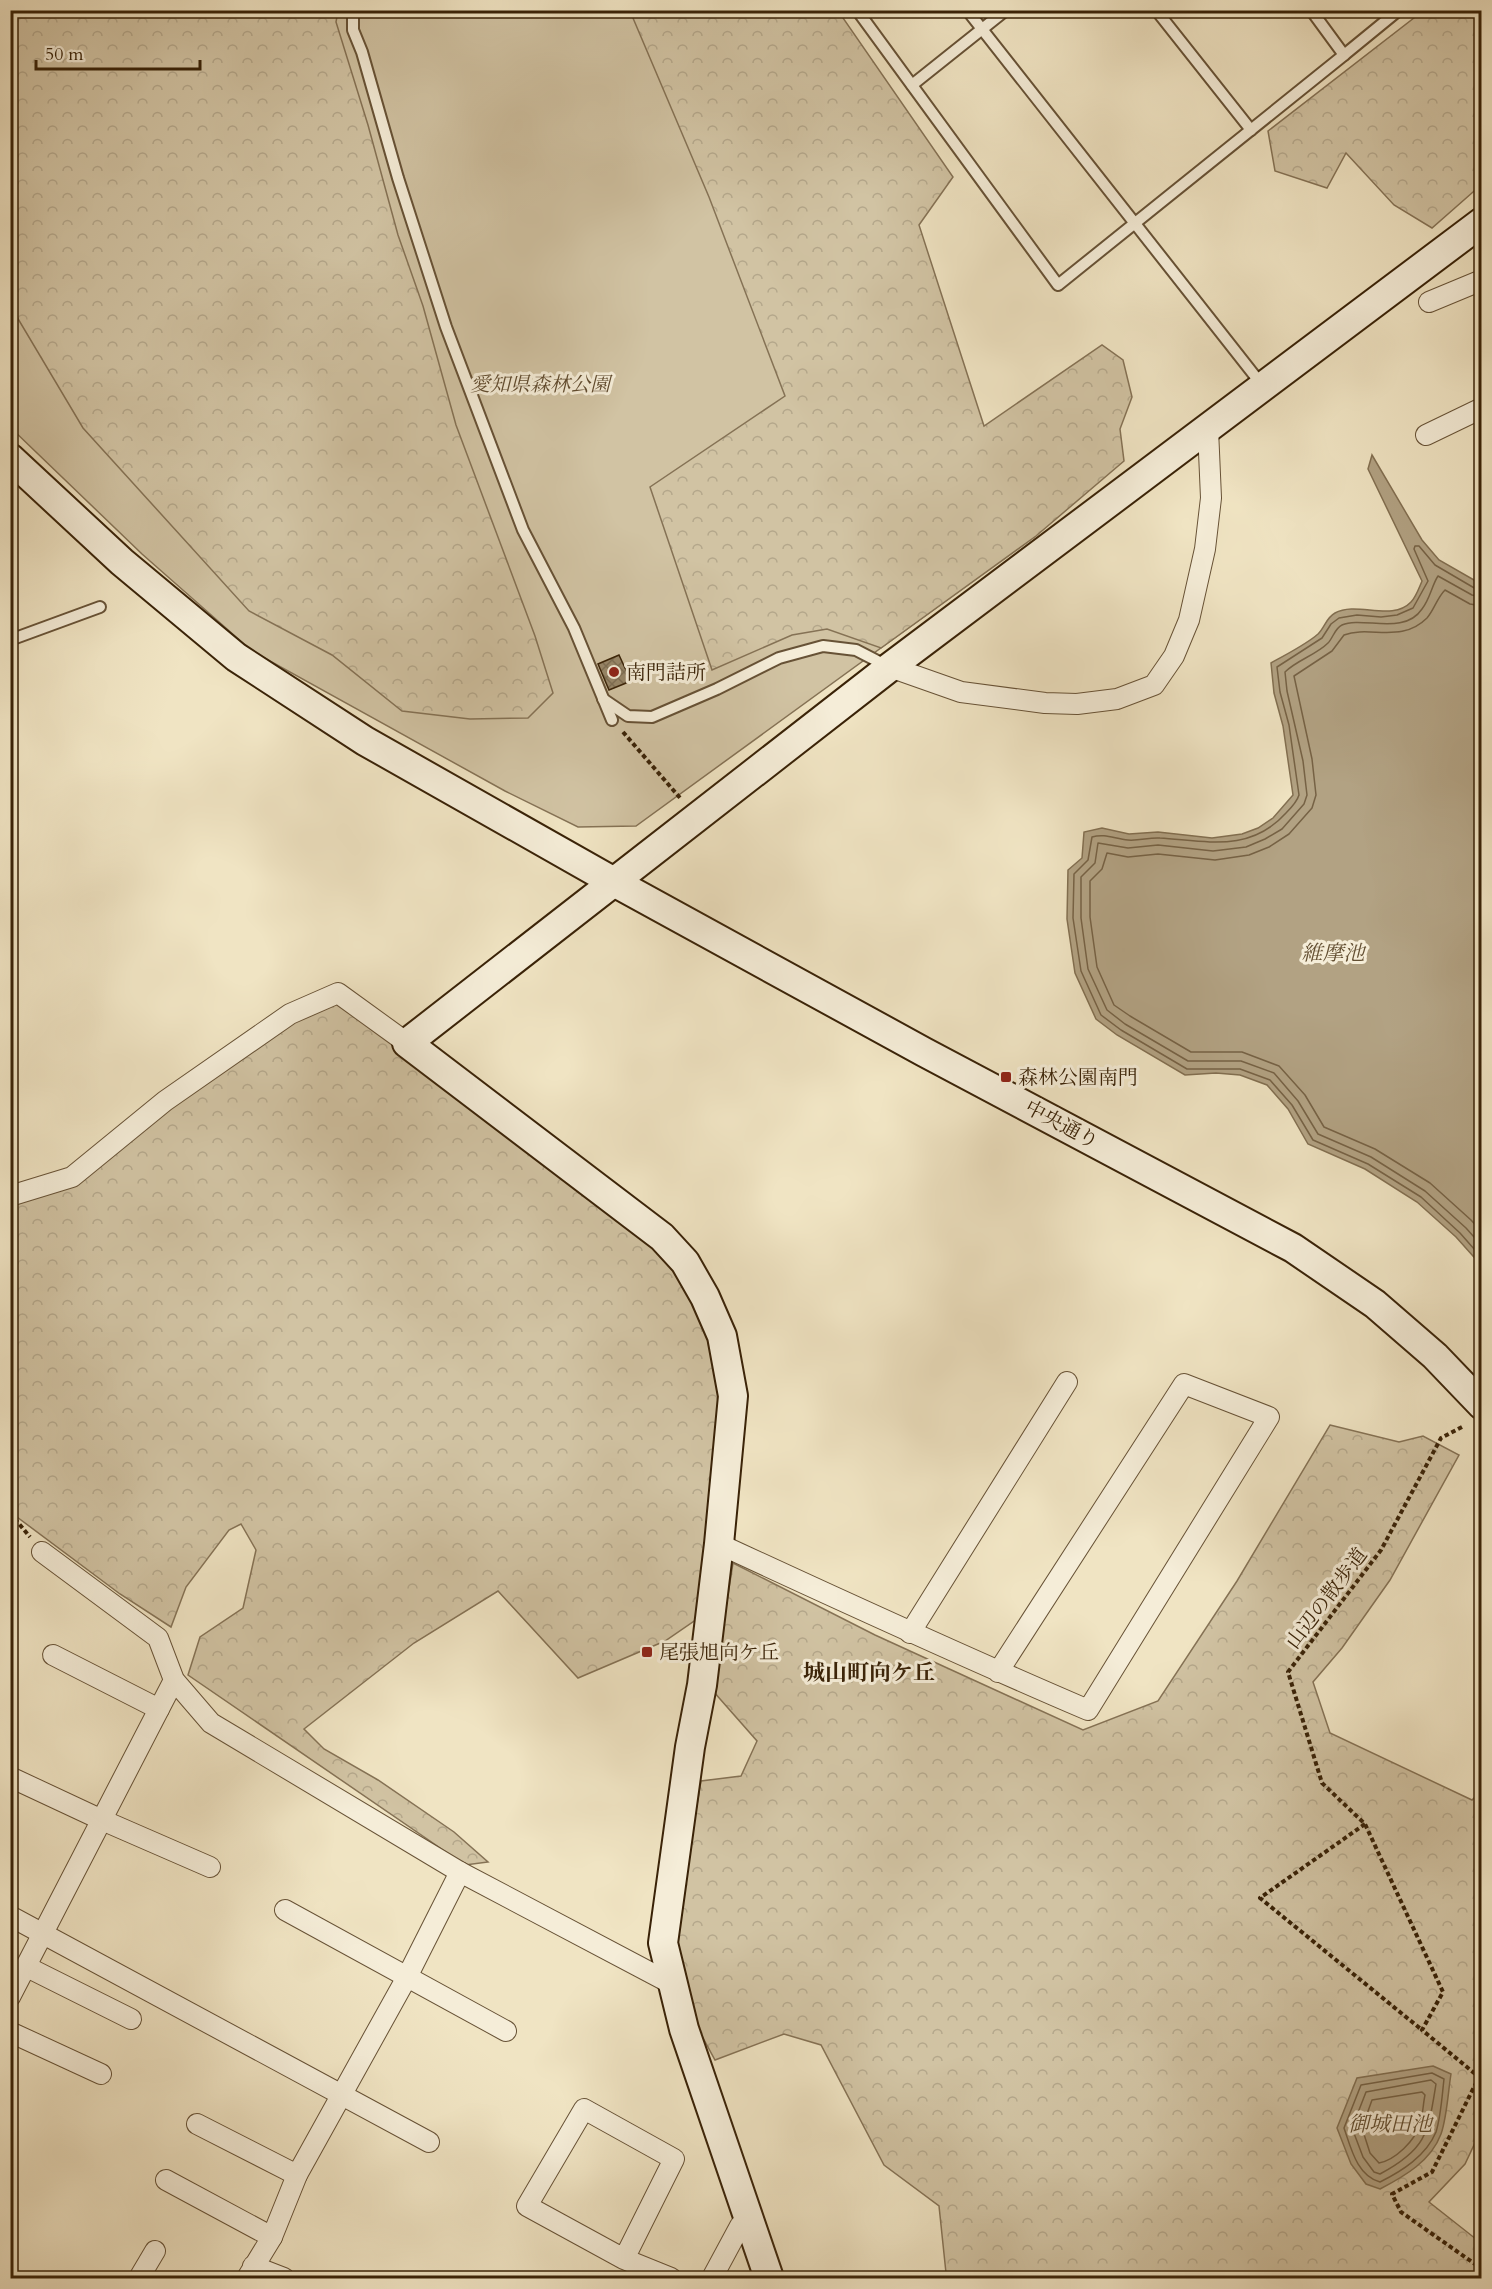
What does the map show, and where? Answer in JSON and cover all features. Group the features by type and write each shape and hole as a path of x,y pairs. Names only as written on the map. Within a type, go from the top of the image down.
{"street":[{"path":"407,1043 890,667 1482,222"},
{"path":"1429,302 1482,280"},
{"path":"1425,435 1482,408"},
{"path":"890,667 961,692 1045,703 1077,704 1117,699 1154,685 1174,656 1189,620 1205,549 1211,498 1208,429"},
{"name":"中央通り","path":"10,458 122,562 236,657 365,741 614,882 924,1052 1293,1248 1375,1304 1435,1356 1482,1405"},
{"path":"10,1196 72,1177 165,1101 290,1014 338,993 662,1237 685,1262 705,1297 722,1336 733,1396 719,1544 702,1685 690,1747 663,1943 684,2029 769,2278"},
{"path":"910,1633 1067,1382"},
{"path":"719,1544 910,1633 998,1672 1088,1710 1269,1417 1184,1384 998,1672"},
{"path":"42,1552 158,1638 174,1680 211,1723 460,1872 672,1984"},
{"path":"52,1655 159,1709"},
{"path":"10,1997 174,1680"},
{"path":"10,1777 210,1867"},
{"path":"284,2278 250,2272 272,2237 297,2175 407,1977 460,1872"},
{"path":"285,1910 506,2031"},
{"path":"10,1916 429,2142"},
{"path":"27,1967 131,2019"},
{"path":"10,2032 101,2074"},
{"path":"627,2269 674,2159 584,2109 527,2206 627,2269 671,2278"},
{"path":"197,2124 297,2175"},
{"path":"166,2180 272,2237"},
{"path":"712,2278 740,2226 751,2225"},
{"path":"139,2278 155,2251"}],"lane":[{"path":"353,10 353,30 362,52 398,178 446,327 523,530 574,628 612,720"},
{"path":"857,10 1058,285 1399,10"},
{"path":"967,10 1264,387"},
{"path":"912,85 1006,10"},
{"path":"1156,10 1251,130"},
{"path":"1311,10 1344,55"},
{"path":"10,640 100,607"},
{"path":"602,699 628,716 652,717 717,689 779,658 823,646 856,650 890,667"}],"path":[{"path":"612,720 697,817"},
{"name":"山辺の散歩道","path":"1422,2030 1443,1992 1365,1824 1322,1783 1288,1672 1381,1550 1441,1438 1462,1427"},
{"path":"10,1513 42,1552"},
{"path":"1365,1824 1260,1898 1479,2077 1432,2172 1392,2194 1401,2212 1482,2269"}],"green space":[{"name":"愛知県森林公園","path":"10,11 800,11 936,486 1035,536 636,826 578,827 505,791 252,651 142,554 11,428"},
{"path":"10,11 338,11 336,22 368,125 398,235 423,306 456,425 535,636 553,693 528,718 470,719 402,711 332,655 249,611 83,428 11,307"},
{"path":"630,11 841,11 843,18 953,177 919,225 984,426 1102,345 1123,360 1132,397 1120,429 1124,461 1036,536 881,648 827,629 792,635 712,670 650,487 785,396 709,197"},
{"path":"1423,11 1481,11 1481,185 1432,228 1394,205 1346,153 1327,188 1275,171 1268,131"},
{"path":"337,998 660,1239 714,1337 721,1395 697,1619 665,1641 578,1678 498,1591 414,1643 304,1729 324,1749 378,1780 454,1832 488,1862 465,1865 188,1675 200,1637 243,1608 256,1550 241,1524 229,1530 186,1587 171,1627 120,1594 17,1517 11,1509 10,1200 74,1179 291,1017"},
{"path":"1330,1425 1399,1442 1423,1436 1459,1455 1390,1580 1342,1648 1313,1682 1330,1733 1472,1800 1481,1791 1481,2130 1465,2164 1429,2202 1481,2243 1481,2278 934,2278 946,2273 939,2206 884,2165 821,2045 784,2034 715,2060 684,2003 674,1941 701,1781 741,1776 757,1741 713,1691 733,1563 875,1635 1083,1730 1158,1701 1237,1581"}],"water":[{"name":"維摩池","path":"1372,455 1422,540 1439,560 1481,584 1481,1265 1456,1237 1417,1202 1365,1169 1308,1144 1288,1109 1267,1085 1240,1075 1216,1073 1185,1075 1117,1035 1096,1019 1075,973 1067,919 1068,870 1082,858 1084,832 1102,828 1129,834 1158,832 1212,838 1242,834 1258,828 1273,818 1293,795 1283,726 1274,693 1271,663 1313,638 1335,613 1353,609 1384,611 1403,608 1413,600 1422,581 1368,469"},
{"name":"御城田池","path":"1433,2066 1451,2074 1445,2120 1437,2144 1424,2160 1399,2179 1380,2189 1366,2184 1351,2164 1337,2128 1357,2078"}],"building":[{"name":"南門詰所","path":"619,655 631,681 609,690 598,664"}],"place":[{"name":"南門詰所","path":"614,672"},
{"name":"森林公園南門","path":"1006,1077"},
{"name":"尾張旭向ケ丘","path":"647,1652"}],"district":[{"name":"城山町向ケ丘","path":"869,1672"}]}
